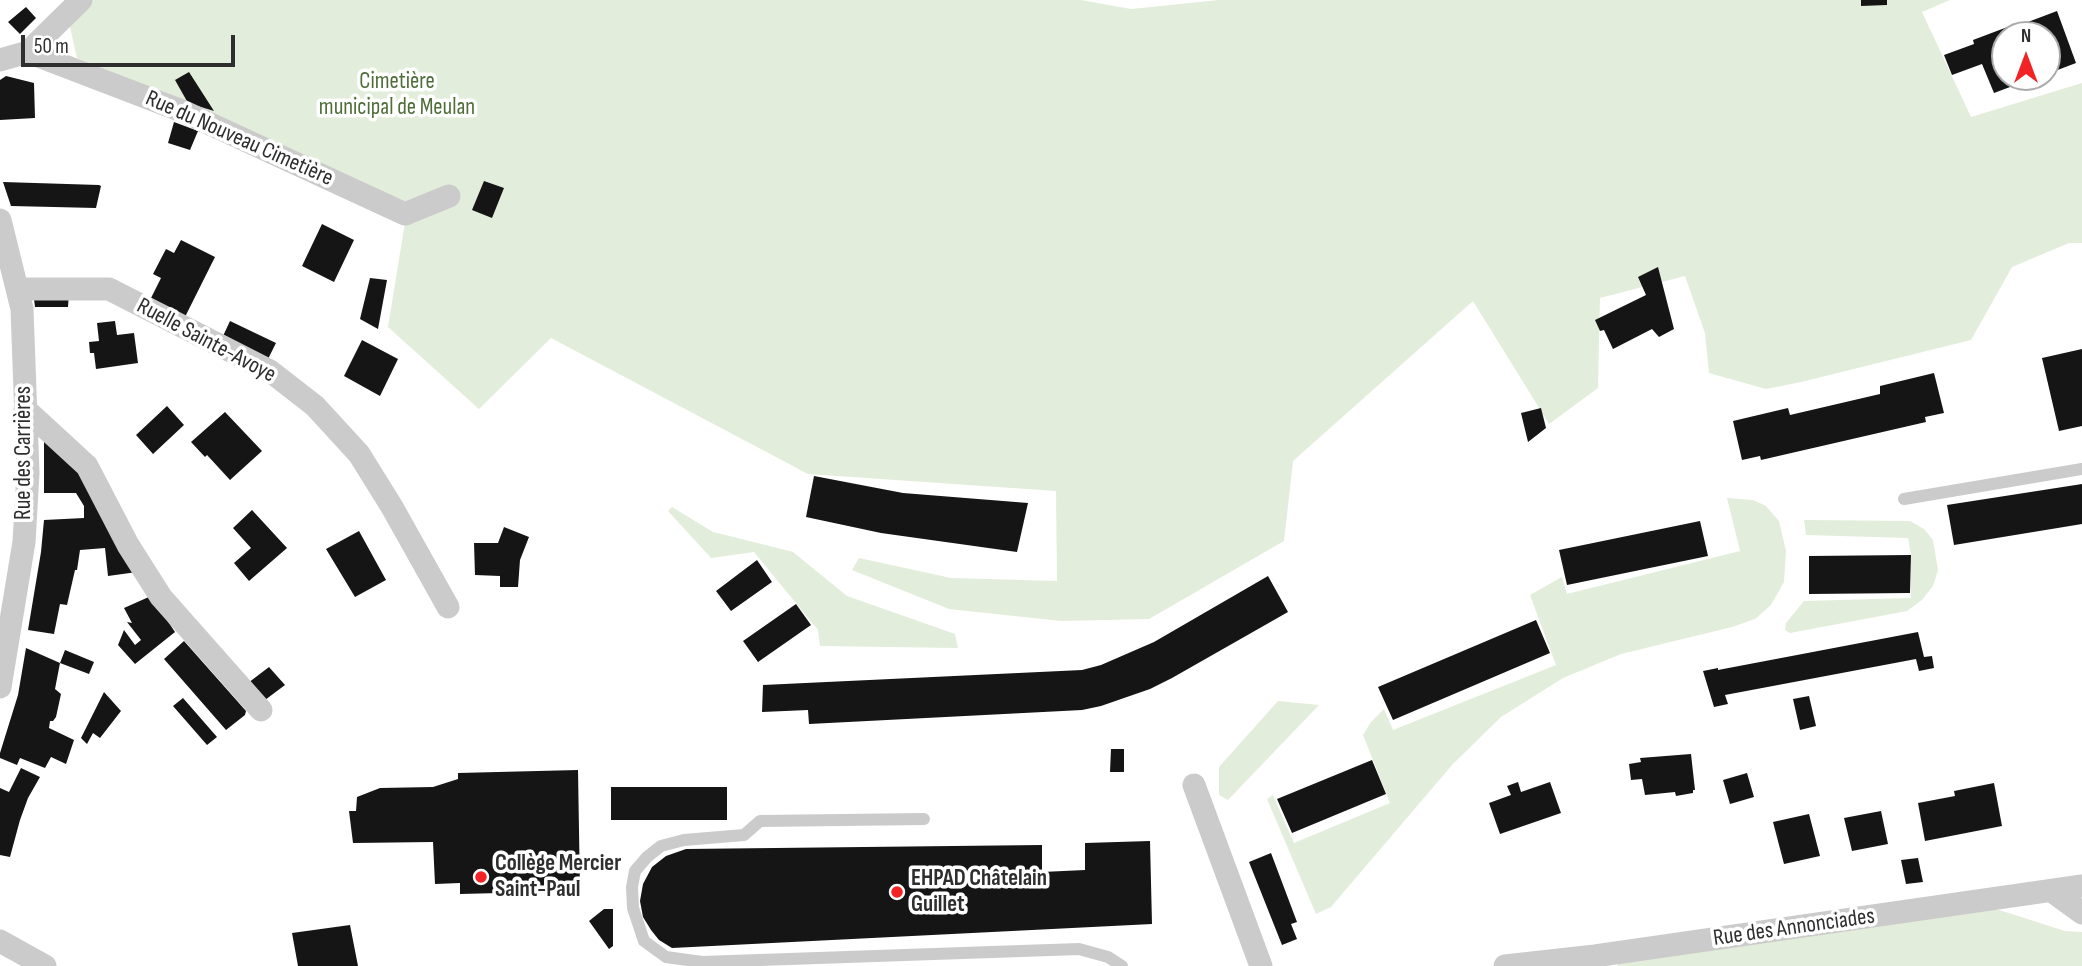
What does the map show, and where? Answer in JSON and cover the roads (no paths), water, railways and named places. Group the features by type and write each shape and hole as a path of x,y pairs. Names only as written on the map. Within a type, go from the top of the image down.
{"street":[{"path":"0,60 28,52 81,0"},
{"name":"Rue du Nouveau Cimetière","path":"28,52 182,111 405,214 449,196"},
{"name":"Rue des Carrières","path":"0,220 25,409 28,473 24,542 0,687"},
{"name":"Ruelle Sainte-Avoye","path":"13,304 109,289 270,371 315,407 359,454 448,607"},
{"path":"25,409 87,466 128,545 161,597 261,710"},
{"path":"1194,785 1261,966"},
{"name":"Rue des Annonciades","path":"1505,966 1595,956 2082,886"},
{"path":"2053,892 2082,913"},
{"path":"0,941 45,966"}],"lane":[{"path":"1904,499 2082,469"},
{"path":"924,819 760,821 744,835 684,840 660,846 635,871 632,887 633,908 644,941 666,957 702,962 1079,949 1108,957 1122,966"}],"place":[{"name":"Collège Mercier Saint-Paul","path":"481,877"},
{"name":"EHPAD Châtelain Guillet","path":"897,892"}],"park label":[{"name":"Cimetière municipal de Meulan","path":"397,95"}]}
